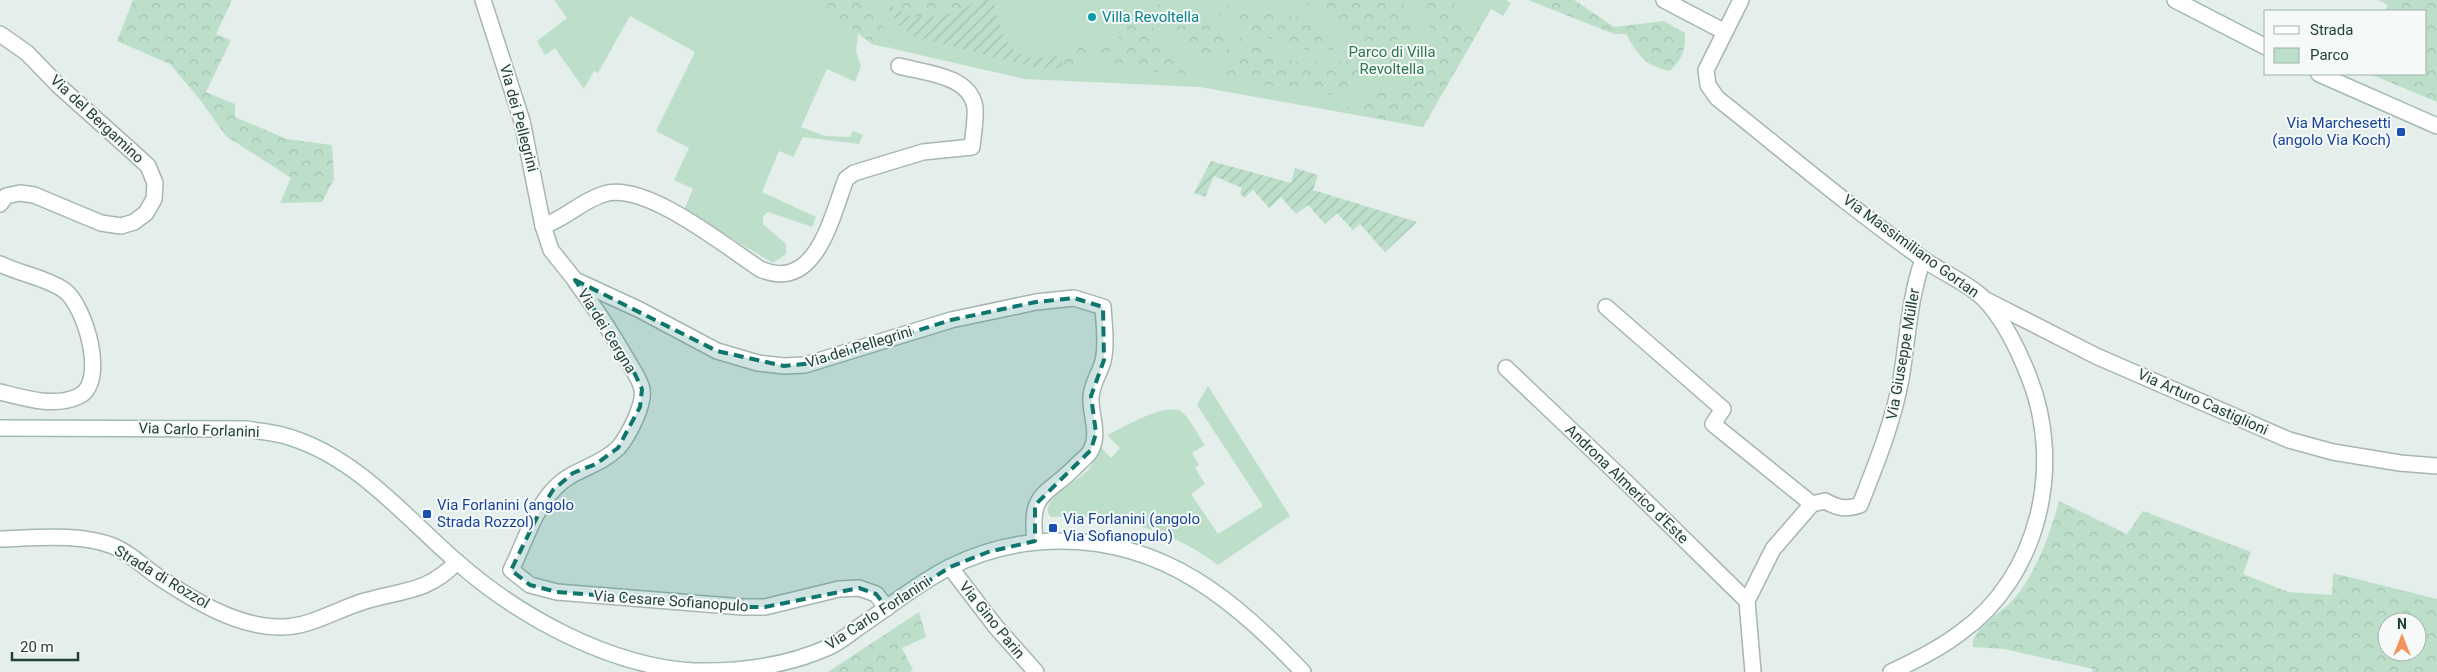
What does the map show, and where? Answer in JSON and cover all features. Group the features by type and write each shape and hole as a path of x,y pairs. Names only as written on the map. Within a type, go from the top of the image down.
{"street":[{"name":"Via dei Pellegrini","path":"483,0 522,121 543,226 551,250 575,280 638,309 716,351 758,363 784,366 814,364 888,338 951,320 1036,302 1074,298 1103,307 1104,360 1093,384 1091,396 1096,433 1091,450 1070,472 1043,494 1035,505 1032,519 1034,542"},
{"path":"1664,0 1725,32 1741,0"},
{"path":"2175,0 2264,46"},
{"name":"Via Massimiliano Gortan","path":"1725,32 1706,70 1708,85 1717,98 1818,179 1923,259 1983,298 2009,333 2023,362 2041,411 2045,462 2042,502 2027,549 2010,580 1988,608 1961,633 1919,659 1891,672"},
{"name":"Via del Bergamino","path":"0,34 27,53 59,86 148,166 155,183 154,199 146,213 134,222 121,226 101,223 34,194 20,193 6,196 0,204"},
{"path":"543,226 558,222 596,197 624,192 642,196 671,211 760,269 773,275 787,275 812,258 822,240 846,179 854,173 923,152 972,147 975,108 970,94 954,80 899,66"},
{"path":"2321,75 2437,126"},
{"name":"Via Giuseppe Müller","path":"1812,504 1825,501 1838,508 1849,509 1860,505 1892,422 1901,378 1913,289 1923,259"},
{"path":"0,264 64,291 79,310 88,337 93,367 90,386 79,396 54,402 24,398 0,392"},
{"name":"Via dei Cergna","path":"511,570 540,511 554,490 573,473 596,464 618,448 632,426 640,407 642,389 631,366 611,331 575,280"},
{"name":"Via Arturo Castiglioni","path":"1983,298 2096,356 2289,440 2333,452 2400,463 2437,466"},
{"path":"1606,307 1723,409 1713,424 1812,504 1773,549 1747,601 1753,672"},
{"name":"Androna Almerico d'Este","path":"1506,368 1747,601"},
{"name":"Via Carlo Forlanini","path":"0,428 246,429 282,435 323,451 354,470 393,501 457,562 534,618 583,642 638,662 689,671 750,670 792,660 831,646 950,567 988,552 1034,542 1091,542 1106,544 1152,558 1178,569 1204,585 1249,621 1302,672"},
{"name":"Strada di Rozzol","path":"0,539 84,540 113,546 135,558 159,577 202,602 239,619 264,627 284,627 308,622 366,601 429,585 445,575 457,562"},
{"name":"Via Gino Parin","path":"950,567 1036,672"},
{"name":"Via Cesare Sofianopulo","path":"511,570 530,585 557,592 743,607 765,607 839,589 859,588 876,594 887,608"}],"highlighted area":[{"path":"575,280 717,351 784,366 813,363 951,320 1036,302 1074,298 1103,307 1104,360 1091,396 1096,433 1091,450 1035,505 1035,541 988,552 950,567 887,608 876,594 859,588 765,607 743,607 557,592 530,585 511,570 540,511 553,490 573,473 596,464 618,448 640,407 642,389 631,366"}],"green space":[{"path":"133,0 232,0 216,34 231,40 206,92 235,104 235,117 287,139 332,145 334,179 322,202 280,203 291,178 226,136 198,97 170,64 117,41"},
{"name":"Parco di Villa Revoltella","path":"554,0 1506,0 1511,3 1503,16 1491,9 1423,127 1200,87 1025,79 872,44 858,33 856,52 861,66 855,82 827,69 801,127 825,136 850,137 853,131 863,135 859,144 803,137 793,157 779,151 762,192 816,217 812,227 768,212 763,216 763,224 786,244 786,254 773,263 684,210 693,189 674,180 689,148 656,131 695,52 630,16 598,73 594,71 584,89 555,48 545,55 537,41 567,18"},
{"path":"813,0 862,0 869,5 897,49 872,44"},
{"path":"885,0 977,0 963,9 945,15 917,17 906,14 884,2"},
{"path":"977,0 994,0 1000,26 1013,49 1028,57 1056,56 1067,68 1036,68 912,36 897,23 884,2 909,15 926,17 945,15 963,9"},
{"path":"1301,0 1400,0 1420,34 1372,45"},
{"name":"Parco di Villa Revoltella","path":"1416,0 1457,0 1452,9 1480,28 1423,127 1334,110 1353,106 1375,94 1405,89 1409,83 1409,75 1381,55 1425,45 1440,50 1447,48 1444,38 1433,34"},
{"path":"1528,0 1574,0 1614,27 1664,21 1685,33 1685,44 1682,54 1670,71 1661,69 1648,63 1639,54 1626,34 1614,34"},
{"path":"2378,0 2437,0 2437,102 2372,75 2427,75 2427,10 2386,10 2388,5"},
{"path":"1157,4 1214,24 1231,52 1200,63 1191,47 1171,33"},
{"path":"1222,5 1282,16 1300,17 1353,48 1313,51 1279,43 1209,10"},
{"path":"1145,12 1159,40 1190,74 1097,68 1110,61 1123,59 1127,52 1126,41 1107,32 1136,14"},
{"path":"1230,33 1262,50 1296,62 1331,63 1365,60 1391,77 1365,78 1330,95 1210,77 1245,57 1244,47"},
{"path":"1094,41 1108,43 1114,49 1087,60 1082,66 1077,68 1067,68 1056,56"},
{"path":"1211,161 1291,183 1295,168 1318,175 1313,190 1417,222 1385,252 1360,224 1353,230 1337,213 1325,224 1308,205 1296,214 1281,197 1269,208 1253,190 1244,198 1240,193 1242,188 1214,176 1205,197 1194,193"},
{"path":"1208,386 1290,516 1218,565 1200,552 1180,542 1139,526 1095,517 1051,517 1048,511 1053,499 1088,470 1095,458 1099,445 1111,458 1120,448 1107,435 1145,416 1167,410 1176,410 1183,413 1205,445 1192,453 1199,465 1195,468 1205,484 1191,494 1218,534 1263,506 1197,405"},
{"path":"2059,501 2127,534 2143,511 2251,552 2243,574 2288,592 2332,595 2333,573 2437,599 2437,672 2092,672 2093,669 2004,649 1973,647 1974,640 1981,628 2007,606 2021,590 2047,540"},
{"path":"919,612 926,637 902,648 913,670 909,672 828,672"}],"place":[{"name":"Villa Revoltella","path":"1092,17"},
{"name":"Via Marchesetti (angolo Via Koch)","path":"2401,132"},
{"name":"Via Forlanini (angolo Strada Rozzol)","path":"427,514"},
{"name":"Via Forlanini (angolo Via Sofianopulo)","path":"1053,528"}]}
